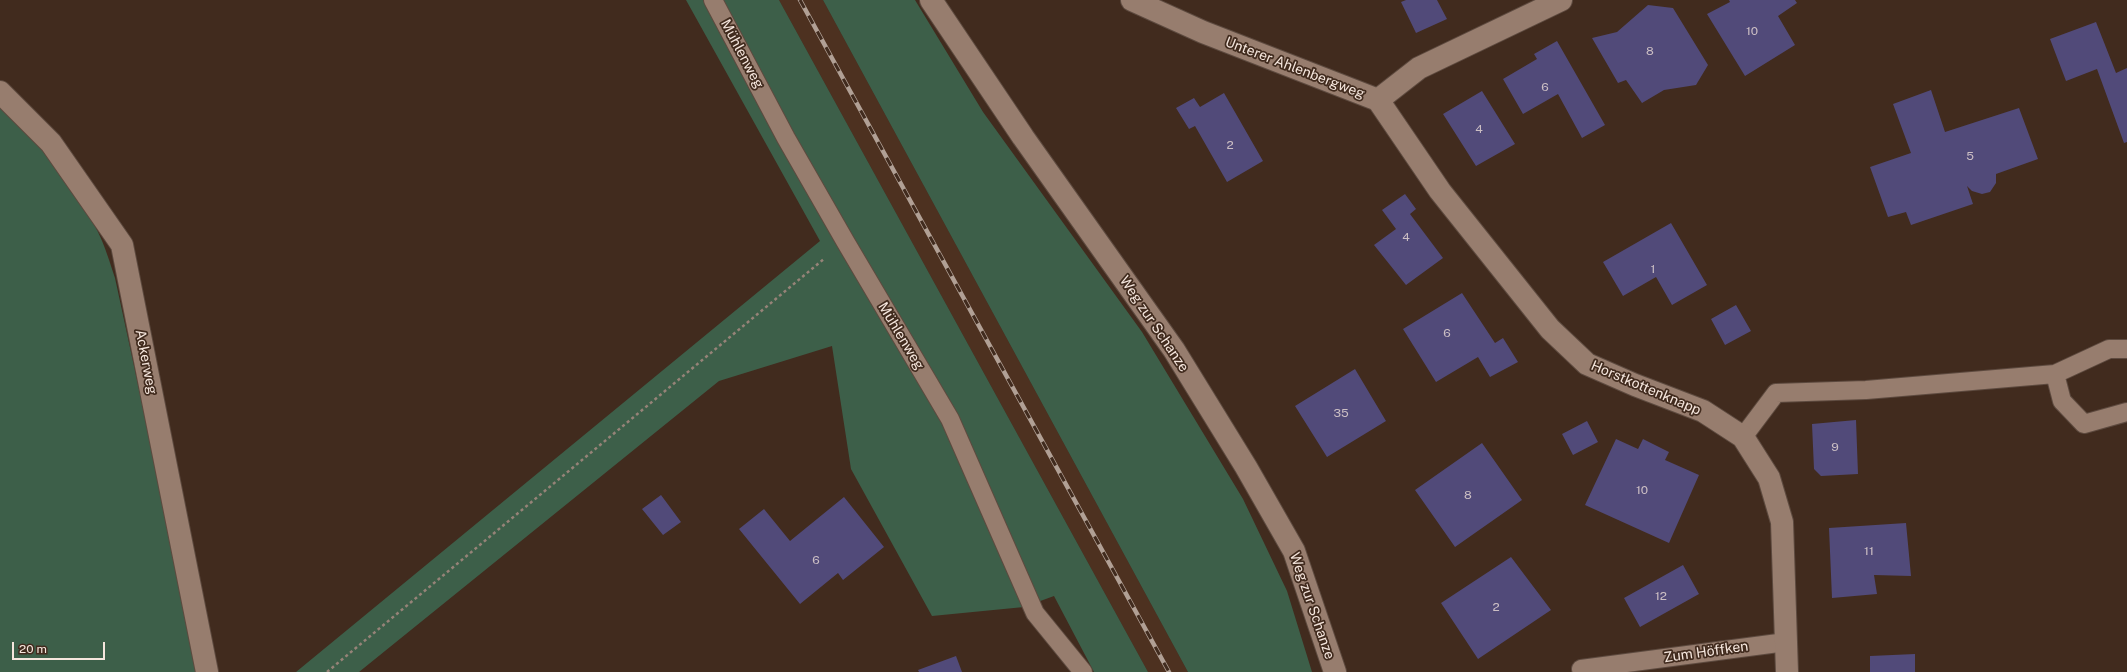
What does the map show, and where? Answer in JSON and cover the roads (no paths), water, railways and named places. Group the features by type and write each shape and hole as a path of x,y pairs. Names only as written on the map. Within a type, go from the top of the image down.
{"street":[{"name":"Weg zur Schanze","path":"930,0 1023,137 1174,350 1246,467 1294,552 1336,672"},
{"name":"Unterer Ahlenbergweg","path":"1132,0 1203,32 1378,100 1419,68 1560,0"},
{"name":"Ackerweg","path":"0,92 51,143 122,245 207,672"},
{"name":"Horstkottenknapp","path":"1378,100 1445,197 1550,329 1582,359 1588,364 1635,385 1703,411 1743,437 1769,478 1782,522 1787,672"}],"lane":[{"name":"Mühlenweg","path":"713,0 786,138 950,419 1035,613 1083,672"},
{"path":"1743,437 1776,393 1866,390 2056,374 2109,349 2127,349"},
{"path":"2056,374 2062,401 2084,424 2127,412"},
{"name":"Zum Höffken","path":"1582,672 1581,669 1786,642"}],"railway":[{"path":"800,0 1169,672"}]}
